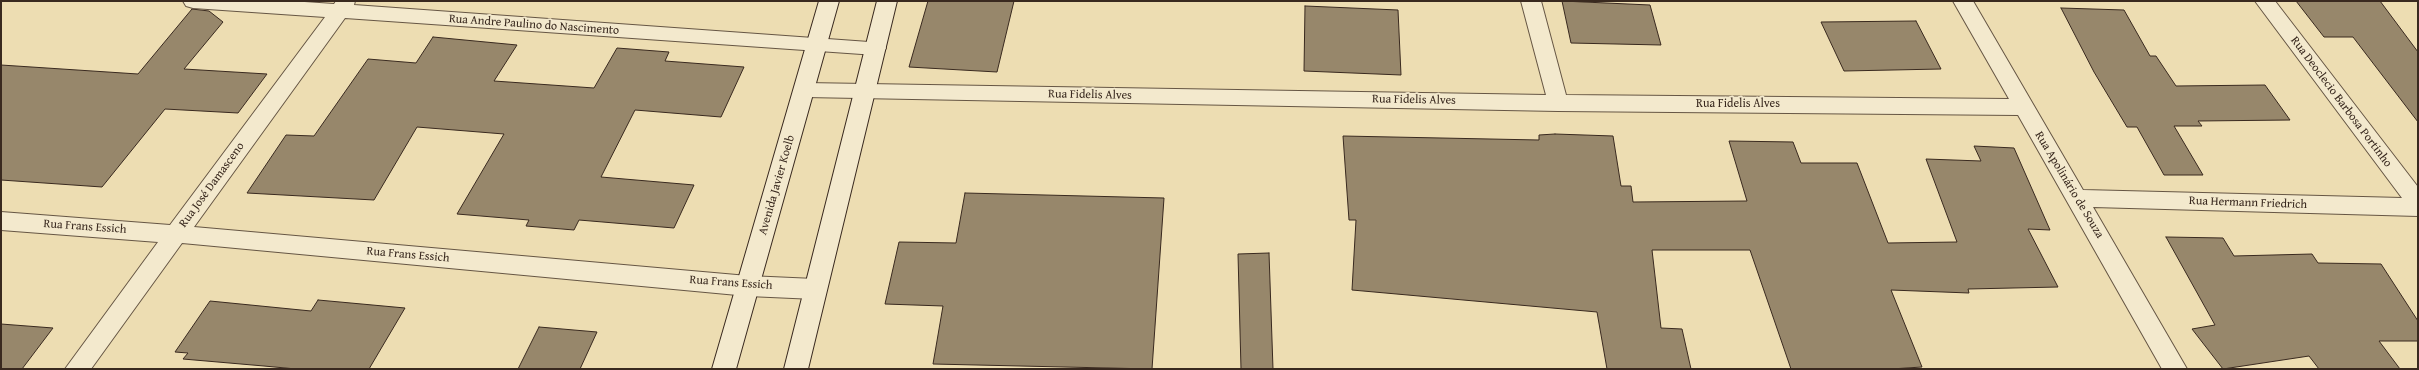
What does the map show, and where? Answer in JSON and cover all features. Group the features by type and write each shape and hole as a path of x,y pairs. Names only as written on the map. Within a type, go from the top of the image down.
{"street":[{"name":"Rua Andre Paulino do Nascimento","path":"193,1 343,6 876,48"},
{"name":"Avenida Javier Koelb","path":"724,369 805,90 829,1"},
{"path":"796,369 887,1"},
{"path":"1531,1 1558,103"},
{"name":"Rua Apolinário de Souza","path":"1963,1 2023,107 2078,198 2175,369"},
{"name":"Rua Deoclecio Barbosa Portinho","path":"2265,1 2418,203"},
{"name":"Rua José Damasceno","path":"76,369 343,6"},
{"name":"Rua Fidelis Alves","path":"805,90 1558,103 2023,107"},
{"name":"Rua Hermann Friedrich","path":"2078,198 2418,208"},
{"name":"Rua Frans Essich","path":"1,221 176,234 748,286 815,288"}],"building":[{"path":"928,1 1014,1 997,72 909,67"},
{"path":"1562,1 1650,5 1661,45 1571,43"},
{"path":"2296,1 2380,1 2418,52 2418,122 2353,37 2324,37"},
{"path":"1305,6 1398,10 1401,75 1304,71"},
{"path":"2061,8 2124,10 2150,56 2156,56 2176,86 2265,85 2290,120 2198,121 2202,126 2174,126 2203,175 2164,175 2137,127 2127,127 2094,72"},
{"path":"192,9 209,11 223,22 184,69 267,74 238,113 165,109 102,187 1,180 1,65 138,74"},
{"path":"1916,21 1941,69 1844,71 1821,22"},
{"path":"433,37 517,45 494,81 594,88 617,48 669,52 665,61 744,67 721,117 635,110 601,177 694,185 674,228 579,220 574,230 526,226 529,220 457,214 504,134 417,127 374,200 247,193 286,135 314,136 368,59 416,63"},
{"path":"1555,134 1613,136 1621,186 1631,186 1633,202 1747,201 1729,141 1793,142 1801,163 1857,163 1888,243 1957,242 1926,159 1981,161 1974,146 2014,148 2050,230 2028,229 2058,287 1968,289 1969,293 1891,290 1922,367 1891,369 1791,369 1750,250 1652,250 1661,328 1682,329 1691,369 1607,369 1597,312 1352,290 1356,220 1349,220 1343,136 1539,140 1539,135"},
{"path":"965,193 1164,198 1152,369 933,364 943,306 885,304 899,242 956,243"},
{"path":"2166,237 2223,238 2234,256 2312,254 2318,263 2381,264 2418,321 2418,341 2379,341 2400,369 2319,369 2309,356 2223,369 2192,329 2215,325"},
{"path":"1269,253 1273,369 1241,369 1238,254"},
{"path":"318,300 405,308 369,369 296,369 183,359 188,353 175,352 210,301 311,311"},
{"path":"1,324 53,328 22,369 1,369"},
{"path":"539,327 597,332 580,369 518,369"}]}
